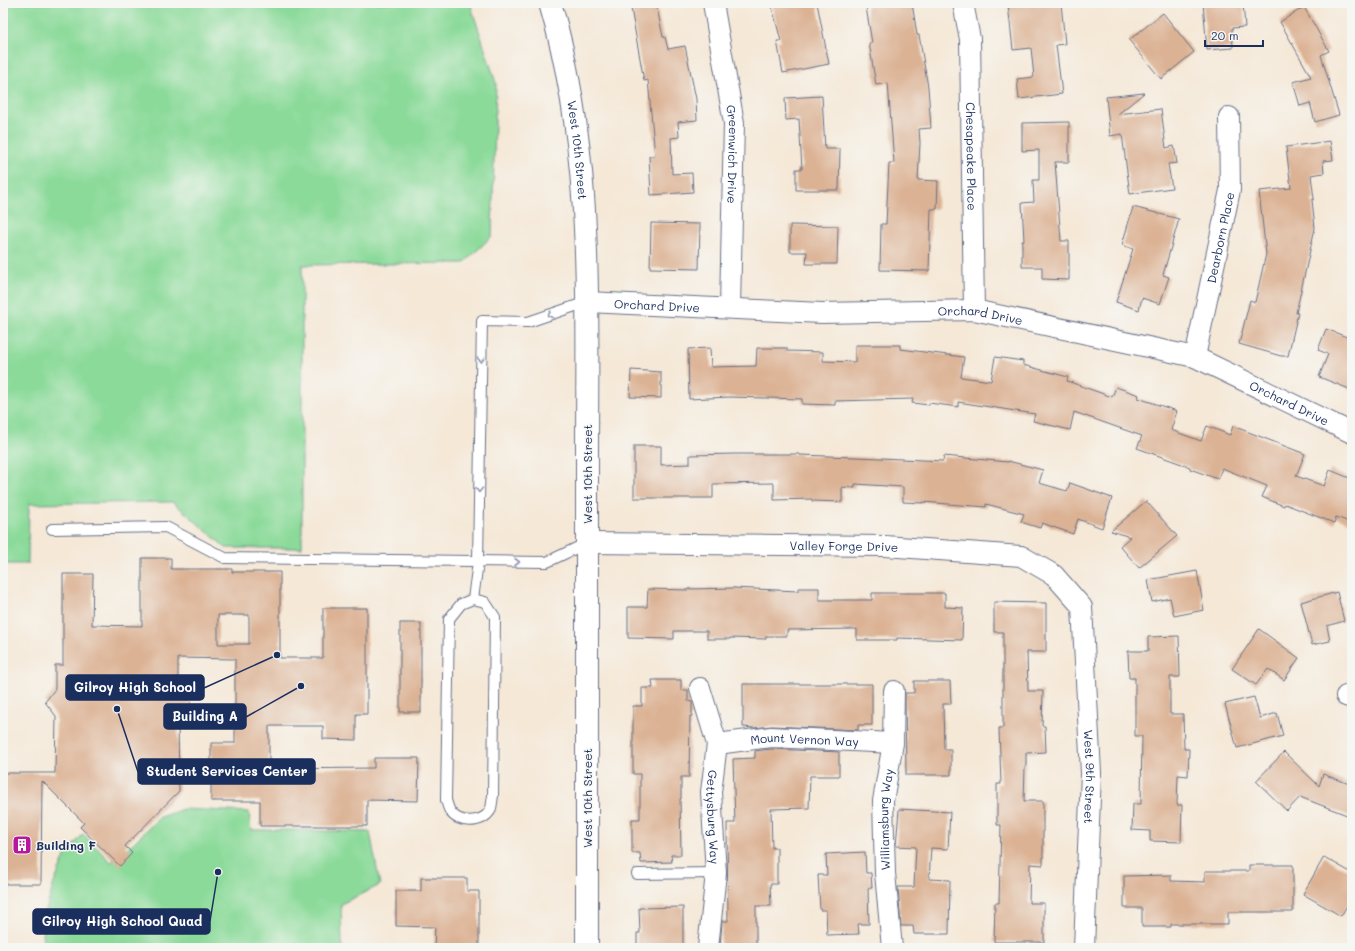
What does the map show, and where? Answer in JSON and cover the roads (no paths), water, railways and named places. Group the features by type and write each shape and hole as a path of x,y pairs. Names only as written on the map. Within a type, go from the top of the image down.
{"street":[{"name":"West 10th Street","path":"550,3 569,81 580,149 585,222 587,302 587,948"},
{"name":"Greenwich Drive","path":"713,3 734,123 730,308"},
{"name":"Chesapeake Place","path":"963,3 970,39 974,310"},
{"name":"Dearborn Place","path":"1195,357 1230,190 1229,117"},
{"name":"Orchard Drive","path":"587,302 822,313 974,310 1195,357 1352,433"},
{"name":"Valley Forge Drive","path":"587,543 885,546 1020,556 1054,576 1082,607"},
{"name":"West 9th Street","path":"1082,607 1091,773 1084,948"},
{"name":"Gettysburg Way","path":"700,688 717,744 711,792 716,873 708,948"},
{"name":"Williamsburg Way","path":"892,948 885,873 883,801 893,744 894,691"},
{"name":"Mount Vernon Way","path":"717,744 770,736 893,744"}],"lane":[{"path":"473,599 478,562 482,321 528,322 587,302"},
{"path":"52,529 166,527 225,558 546,562 587,543"},
{"path":"473,599 485,602 495,617 493,796 490,810 483,819 473,821 461,819 450,812 446,800 449,619 461,604 473,599"},
{"path":"637,874 716,873"}],"place":[{"name":"Gilroy High School","path":"277,655"},
{"name":"Building A","path":"301,686"},
{"name":"Student Services Center","path":"117,709"},
{"name":"Building F","path":"22,845"},
{"name":"Gilroy High School Quad","path":"218,872"}]}
